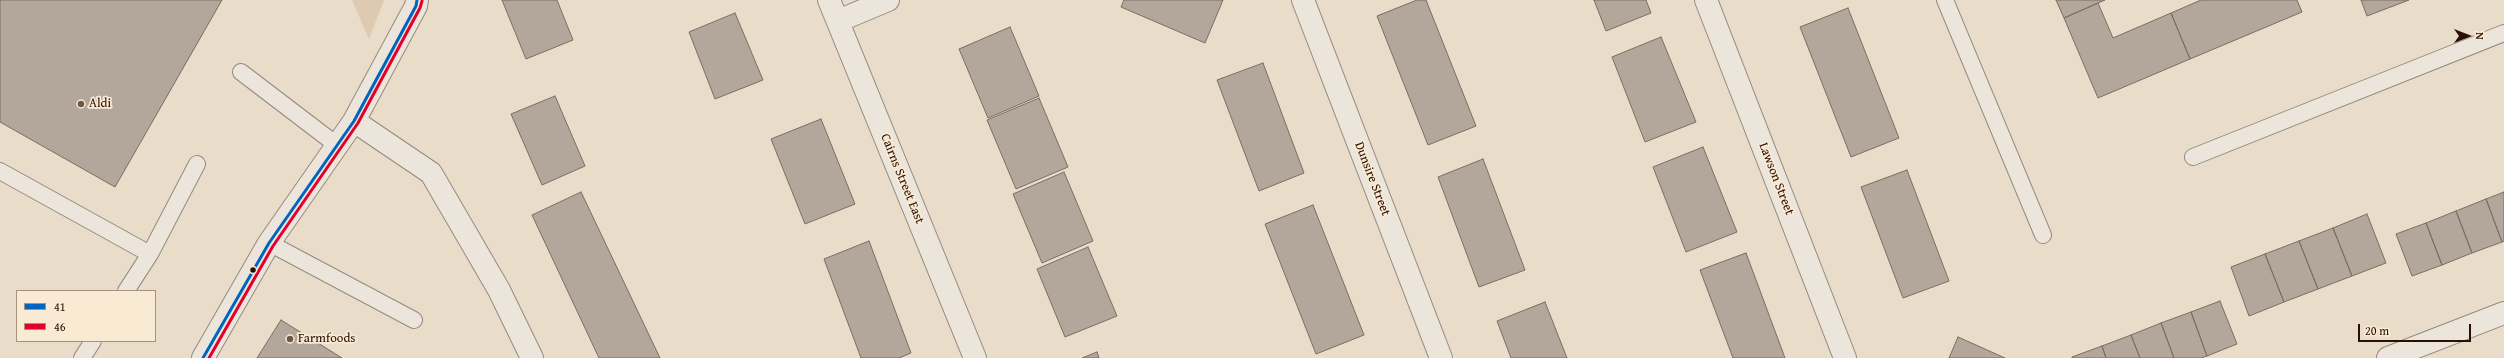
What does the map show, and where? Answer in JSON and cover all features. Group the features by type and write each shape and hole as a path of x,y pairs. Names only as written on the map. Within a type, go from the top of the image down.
{"street":[{"path":"203,358 269,243 354,121 416,6 417,0"},
{"name":"Cairns Street East","path":"829,0 975,358"},
{"path":"838,21 888,0"},
{"name":"Dunsire Street","path":"1303,0 1440,358"},
{"name":"Lawson Street","path":"1706,0 1845,358"},
{"path":"354,121 431,172 499,290 531,358"},
{"path":"2388,358 2504,313"}],"lane":[{"path":"1945,0 2043,235"},
{"path":"2193,157 2504,33"},
{"path":"241,72 338,146"},
{"path":"127,290 150,254 197,164"},
{"path":"0,171 150,254"},
{"path":"269,243 414,320"},
{"path":"82,358 92,342"}],"shaded area":[{"path":"352,0 384,0 369,39"}],"building":[{"name":"Aldi","path":"0,0 222,0 115,187 0,122"},
{"path":"502,0 557,0 573,40 526,59"},
{"path":"1124,0 1223,0 1205,43 1121,7"},
{"path":"1417,0 1426,0 1476,126 1428,145 1377,16"},
{"path":"1594,0 1646,0 1651,13 1606,31"},
{"path":"2056,0 2105,0 2064,18"},
{"path":"2201,0 2297,0 2302,12 2190,59 2171,13"},
{"path":"2361,0 2409,0 2367,16"},
{"path":"2098,3 2113,38 2171,13 2190,59 2098,98 2064,18"},
{"path":"1848,8 1899,138 1851,157 1800,27"},
{"path":"735,13 763,80 715,99 689,32"},
{"path":"1010,27 1039,96 988,118 959,49"},
{"path":"1661,37 1696,122 1645,142 1612,57"},
{"path":"1263,63 1304,173 1259,191 1217,80"},
{"path":"555,96 585,166 542,185 511,114"},
{"path":"1039,98 1068,167 1016,189 987,120"},
{"path":"821,119 855,204 805,224 771,139"},
{"path":"1703,147 1737,232 1686,252 1653,167"},
{"path":"1483,159 1525,270 1479,287 1438,177"},
{"path":"1907,170 1949,281 1903,298 1861,187"},
{"path":"1064,172 1093,241 1042,263 1013,194"},
{"path":"581,192 660,358 599,358 532,215"},
{"path":"2504,192 2504,241 2502,242 2486,199"},
{"path":"2486,199 2502,242 2472,253 2456,211"},
{"path":"1313,205 1364,335 1316,354 1265,224"},
{"path":"2456,211 2472,253 2442,265 2426,223"},
{"path":"2367,214 2386,263 2352,276 2333,228"},
{"path":"2426,223 2442,265 2412,276 2396,234"},
{"path":"2333,228 2352,276 2318,289 2299,241"},
{"path":"869,241 911,353 899,358 861,358 824,259"},
{"path":"2299,241 2318,289 2284,302 2265,254"},
{"path":"1088,247 1117,316 1065,337 1037,269"},
{"path":"1746,253 1785,358 1733,358 1700,270"},
{"path":"2265,254 2284,302 2249,316 2231,267"},
{"path":"2220,301 2237,344 2207,356 2191,312"},
{"path":"1545,302 1567,358 1511,358 1497,321"},
{"path":"2191,312 2207,356 2201,358 2174,358 2161,323"},
{"name":"Farmfoods","path":"281,320 342,358 257,358"},
{"path":"2161,323 2174,358 2140,358 2131,335"},
{"path":"2131,335 2140,358 2106,358 2102,346"},
{"path":"1958,337 2005,358 1949,358"},
{"path":"2102,346 2106,358 2072,358 2072,357"},
{"path":"1097,352 1099,358 1082,358"}],"transit line":[{"name":"41","path":"203,358 269,243 354,121 416,6 417,0"},
{"name":"46","path":"209,358 273,246 358,123 420,8 422,1"}],"place":[{"name":"Aldi","path":"81,104"},
{"name":"Farmfoods","path":"290,339"}]}
